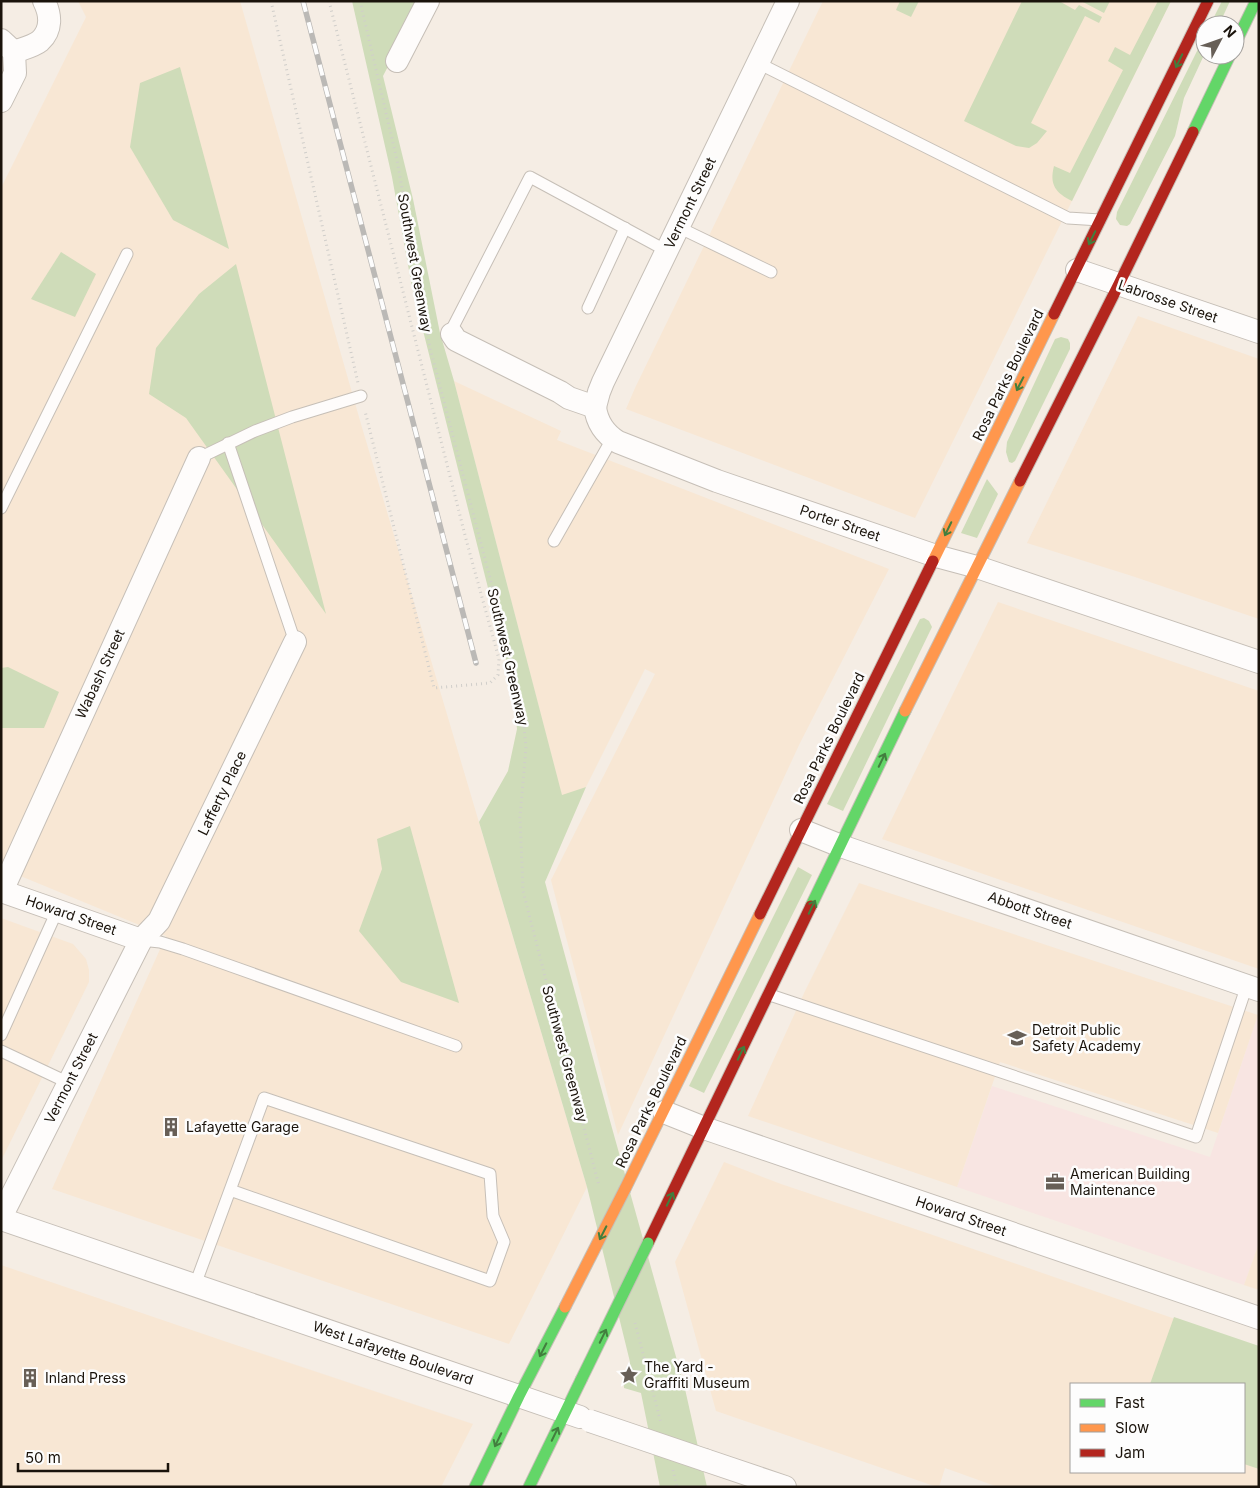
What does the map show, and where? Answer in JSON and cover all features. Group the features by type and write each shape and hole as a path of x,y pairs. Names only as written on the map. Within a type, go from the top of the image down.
{"main road":[{"name":"Rosa Parks Boulevard","path":"475,1487 519,1396 664,1112 908,611 1077,270 1104,224 1208,1"},
{"path":"1245,24 1256,1"},
{"path":"529,1487 770,994 841,846 944,622 977,568 1090,332 1119,284 1225,65"},
{"path":"1128,239 1141,238"},
{"path":"1053,319 1067,317"},
{"path":"995,435 993,450 995,461"},
{"path":"1005,478 1017,487"},
{"path":"908,611 917,606 923,607"}],"street":[{"path":"1,101 10,55 39,42 49,27 49,10 44,1"},
{"path":"397,61 428,1"},
{"name":"Vermont Street","path":"595,407 603,382 788,1"},
{"name":"Labrosse Street","path":"1077,270 1259,332"},
{"path":"452,334 456,340 569,398 595,407"},
{"name":"Porter Street","path":"595,407 598,422 618,442 716,481 936,556 1259,662"},
{"name":"Wabash Street","path":"1,891 199,458"},
{"name":"Lafferty Place","path":"141,940 159,921 295,642"},
{"name":"Abbott Street","path":"801,830 841,846 1253,988"},
{"name":"Howard Street","path":"1,891 141,940"},
{"name":"Vermont Street","path":"1,1218 141,940"},
{"name":"Howard Street","path":"664,1112 704,1128 1257,1312"},
{"name":"West Lafayette Boulevard","path":"1,1218 785,1487"}],"lane":[{"path":"758,63 1068,218 1104,224"},
{"path":"452,334 453,327 530,177 667,250"},
{"path":"678,227 771,272"},
{"path":"588,308 626,228"},
{"path":"1,508 127,254"},
{"path":"199,458 255,431 292,417 361,396"},
{"path":"554,541 612,438"},
{"path":"228,443 295,642"},
{"path":"1,1035 57,911"},
{"path":"141,940 160,942 183,949 456,1046"},
{"path":"770,994 1196,1137 1253,988"},
{"path":"1,1051 69,1083"},
{"path":"195,1285 230,1190 264,1098 490,1174 493,1216 504,1242 490,1282 230,1190"}],"path":[{"path":"270,1 361,396 434,688 490,683 498,675 500,660 467,543 329,1"},
{"name":"Southwest Greenway","path":"360,1 397,160 430,348 515,674 522,709 526,747 520,817 523,891 600,1189"},
{"path":"633,1314 662,1429"},
{"path":"672,1468 677,1487"}],"shaded area":[{"path":"78,1 240,1 361,424 587,1187 509,1344 52,1189 166,936 1,868 1,188 86,17"},
{"path":"823,1 1171,1 915,518 626,409"},
{"path":"1138,316 1259,359 1259,619 1027,543"},
{"path":"454,381 561,431 557,440 889,569 800,743 618,1135 551,880 655,674 645,669 586,787 562,796"},
{"path":"998,602 1259,691 1259,969 882,839"},
{"name":"Detroit Public Safety Academy","path":"859,883 1258,1015 1218,1133 1000,1062 957,1187 748,1116 805,991"},
{"path":"1,918 73,944 86,959 89,970 89,982 1,1161"},
{"path":"1258,1015 1259,1243 1244,1285 957,1187 992,1086 1210,1157"},
{"path":"724,1162 781,1184 1259,1348 1259,1487 998,1487 945,1468 939,1487 937,1487 716,1411 675,1262"},
{"path":"1259,1243 1259,1290 1244,1285"},
{"path":"1,1265 473,1424 441,1487 1,1487"}],"green space":[{"path":"352,1 422,1 383,76 413,199 440,333 562,795 586,787 545,882 685,1389 707,1487 660,1487 641,1393 624,1388 623,1375 630,1362 587,1187 479,822 508,771 517,729 512,683 412,287 392,177"},
{"path":"900,1 919,1 911,17 896,10"},
{"path":"1022,1 1059,1 1075,10 1079,5 1102,17 1099,23 1085,16 1031,123 1047,131 1037,143 1029,148 1016,146 964,121"},
{"path":"1081,1 1110,1 1104,13"},
{"path":"1158,1 1171,1 1072,201 1055,188 1052,178 1054,166 1070,173 1123,70 1108,61 1115,47 1130,55"},
{"path":"1222,1 1230,1 1224,15 1215,15"},
{"path":"1195,55 1195,65 1199,65 1184,98 1175,136 1130,224 1127,226 1120,225 1116,219 1117,212"},
{"path":"180,67 229,249 173,220 130,147 140,83"},
{"path":"61,252 96,274 75,317 31,299"},
{"path":"236,264 326,614 186,418 149,394 156,348 199,294"},
{"path":"1061,337 1068,339 1070,349 1015,461 1009,462 1006,452 1007,442 1055,339"},
{"path":"987,479 998,494 977,538 961,533"},
{"path":"924,618 929,621 932,627 843,811 827,804 920,619"},
{"path":"8,667 59,692 44,728 1,728 1,668"},
{"path":"410,826 459,1003 401,982 359,931 382,869 377,839"},
{"path":"798,867 812,875 704,1093 689,1086"},
{"path":"1174,1317 1259,1346 1259,1469 1245,1464 1245,1383 1150,1383"}],"railway":[{"path":"303,1 476,663"}],"traffic: fast":[{"path":"1245,24 1256,1"},
{"path":"1193,132 1225,65"},
{"path":"811,906 905,711"},
{"path":"581,1380 648,1243"},
{"path":"475,1487 565,1307"},
{"path":"529,1487 581,1380"}],"traffic: slow":[{"path":"933,561 1054,314"},
{"path":"905,711 1020,481"},
{"path":"625,1189 760,914"},
{"path":"565,1307 625,1189"}],"traffic: jam":[{"path":"1054,314 1208,1"},
{"path":"1020,481 1193,132"},
{"path":"760,914 933,561"},
{"path":"648,1243 811,906"}],"place":[{"name":"Detroit Public Safety Academy","path":"1017,1038"},
{"name":"Lafayette Garage","path":"171,1127"},
{"name":"American Building Maintenance","path":"1055,1182"},
{"name":"The Yard - Graffiti Museum","path":"629,1375"},
{"name":"Inland Press","path":"30,1378"}]}
